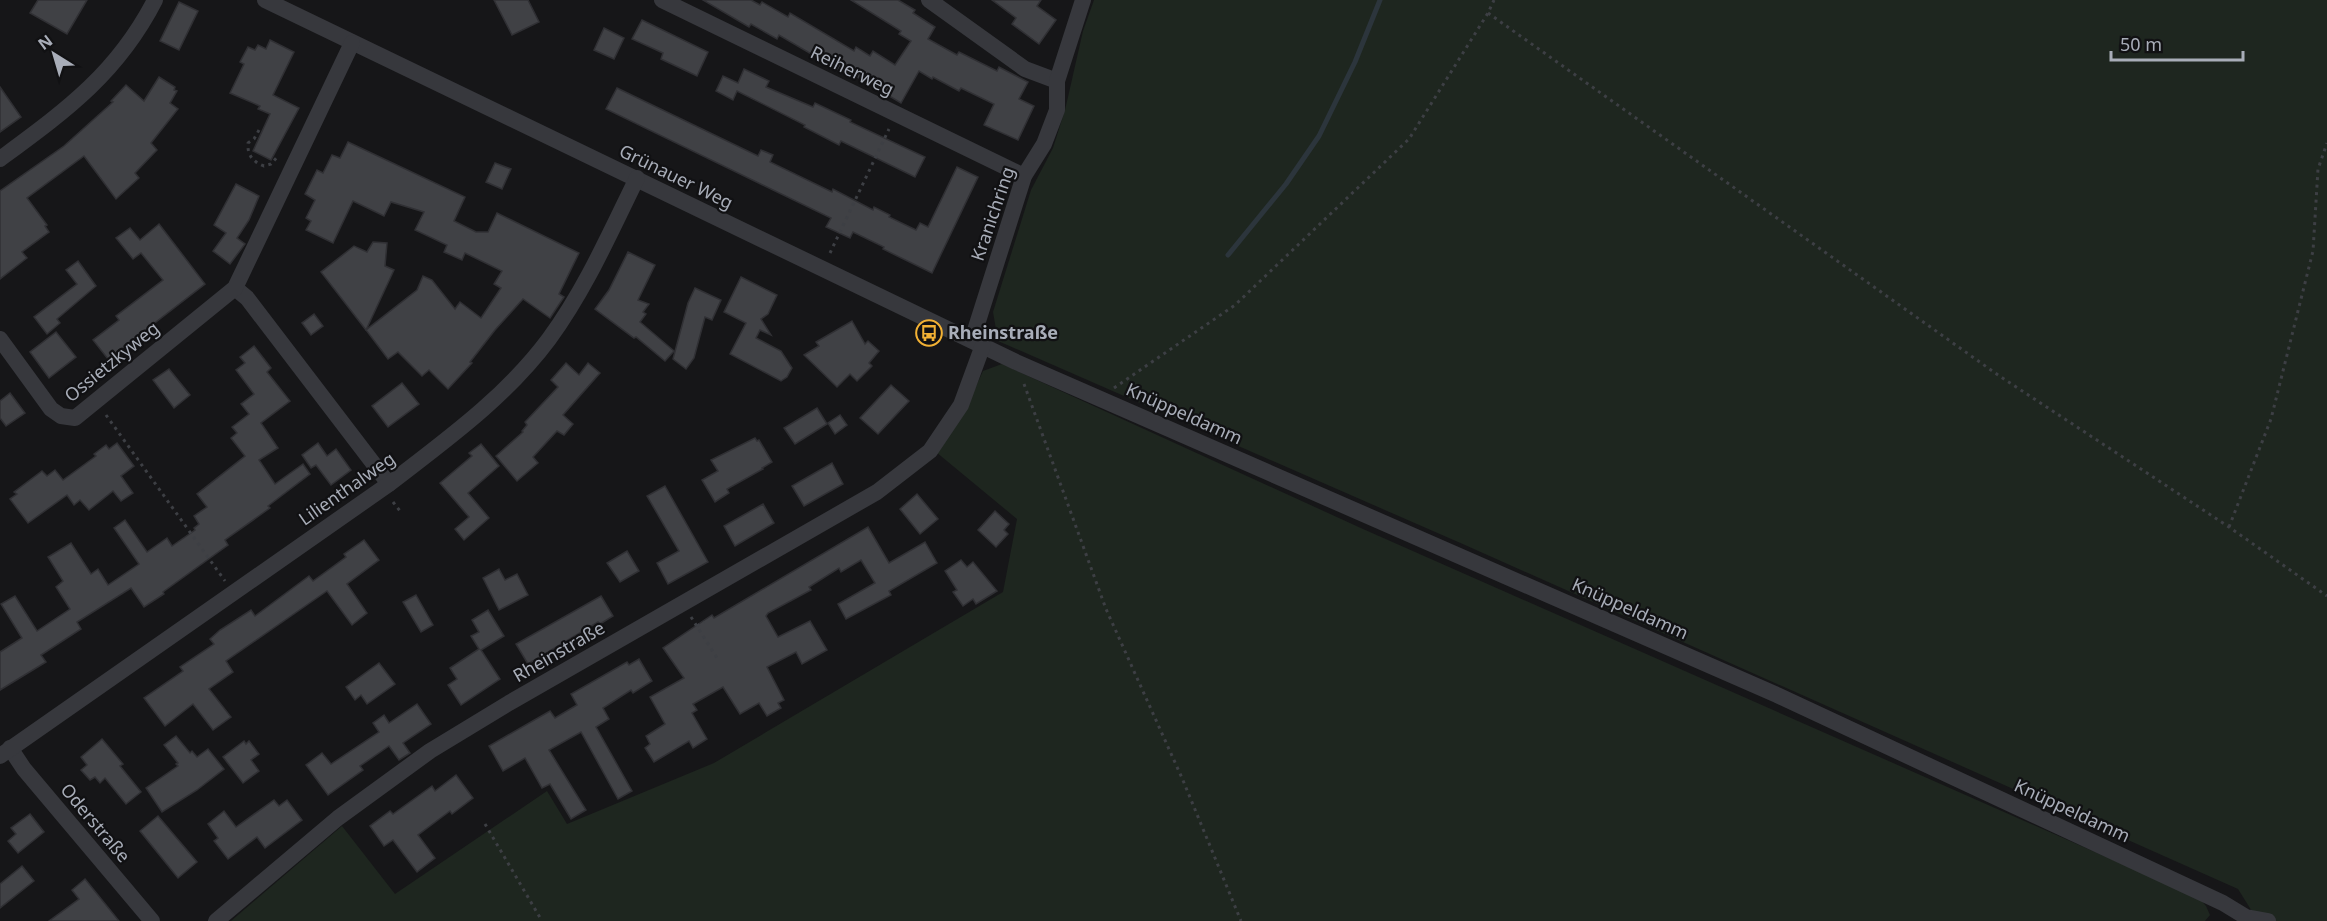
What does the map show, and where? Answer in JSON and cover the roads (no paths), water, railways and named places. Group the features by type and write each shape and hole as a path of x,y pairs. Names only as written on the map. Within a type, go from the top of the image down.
{"street":[{"path":"0,159 58,116 101,79 135,36 154,0"},
{"name":"Reiherweg","path":"662,0 1024,176"},
{"path":"929,0 1025,69 1057,81"},
{"name":"Kranichring","path":"977,343 1024,176 1044,144 1058,110 1057,81 1083,0"},
{"name":"Grünauer Weg","path":"277,2 352,43 977,343"},
{"name":"Ossietzkyweg","path":"0,339 51,409 61,416 75,418 234,288 352,43"},
{"name":"Lilienthalweg","path":"5,752 389,484 448,439 501,392 536,356 579,294 637,178"},
{"path":"234,288 247,298 389,484"},
{"name":"Knüppeldamm","path":"977,343 1777,695 2223,903 2244,920 2268,921"},
{"name":"Rheinstraße","path":"216,921 338,818 430,751 509,703 877,492 930,451 961,405 977,343"},
{"name":"Oderstraße","path":"5,752 24,769 152,921"}],"waterway":[{"path":"1228,255 1286,184 1319,136 1355,62 1380,0"}],"place":[{"name":"Rheinstraße","path":"929,333"}]}
